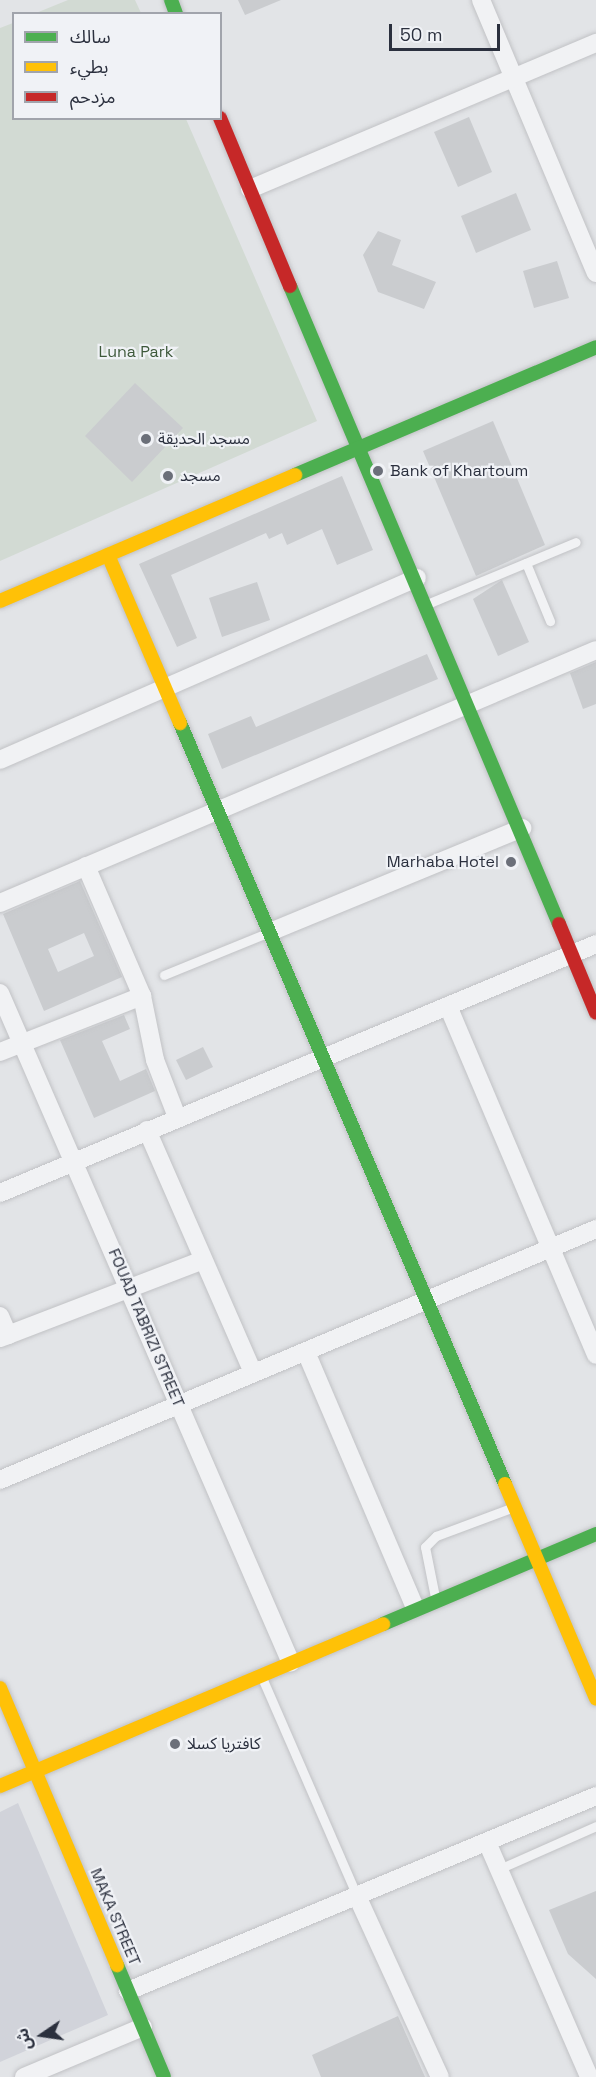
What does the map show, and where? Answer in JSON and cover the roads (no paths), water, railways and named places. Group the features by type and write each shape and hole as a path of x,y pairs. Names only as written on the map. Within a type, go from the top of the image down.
{"main road":[{"path":"221,120 471,704 596,1013"},
{"path":"0,601 596,347"},
{"path":"108,555 219,810 322,1058 596,1698"},
{"path":"0,1786 415,1608 538,1560 596,1534"},
{"name":"MAKA STREET","path":"0,1688 164,2077"}],"street":[{"path":"481,0 596,273"},
{"path":"250,189 596,43"},
{"path":"0,760 417,578"},
{"path":"0,903 596,650"},
{"path":"270,932 522,828"},
{"path":"86,866 142,996 155,1060 177,1117"},
{"path":"0,1193 177,1117 596,944"},
{"name":"FOUAD TABRIZI STREET","path":"0,993 73,1163 130,1287 291,1663"},
{"path":"0,1052 142,996"},
{"path":"448,1006 596,1355"},
{"path":"147,1130 253,1372"},
{"path":"0,1480 596,1229"},
{"path":"0,1316 4,1336 203,1260"},
{"path":"306,1352 415,1608"},
{"path":"128,1991 596,1796"},
{"path":"488,1842 589,2077"},
{"path":"357,1896 440,2077"},
{"path":"24,2077 143,2027"}],"lane":[{"path":"427,604 576,542"},
{"path":"526,563 550,621"},
{"path":"164,975 270,932"},
{"path":"436,1600 425,1547 436,1536 515,1506"},
{"path":"261,1676 357,1896"},
{"path":"499,1869 596,1826"}],"place":[{"name":"مسجد الحديقة","path":"146,439"},
{"name":"Bank of Khartoum","path":"378,471"},
{"name":"مسجد","path":"168,476"},
{"name":"Marhaba Hotel","path":"511,862"},
{"name":"كافتريا كسلا","path":"175,1744"}],"park label":[{"name":"Luna Park","path":"136,352"}]}
